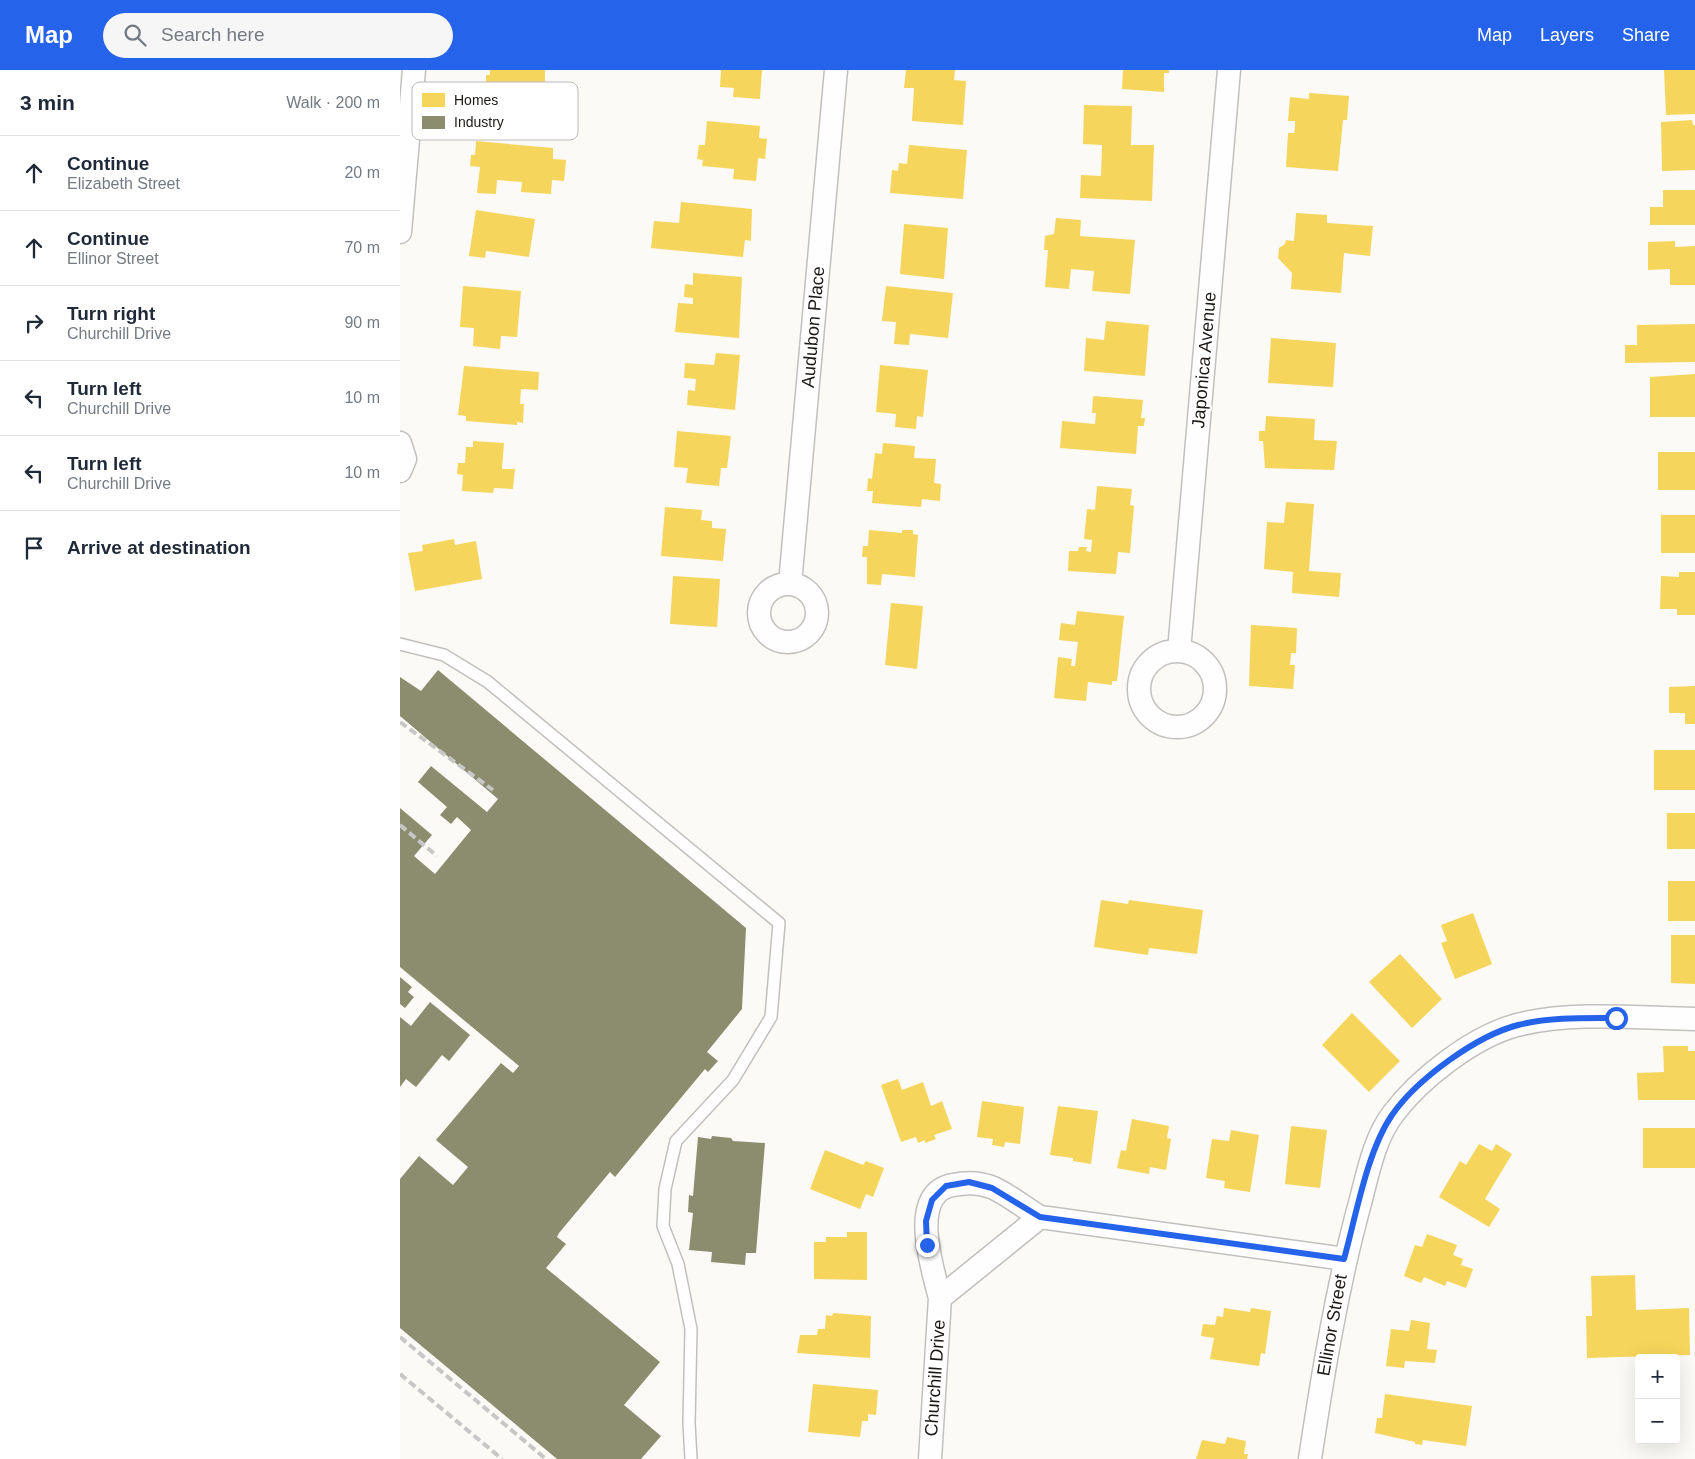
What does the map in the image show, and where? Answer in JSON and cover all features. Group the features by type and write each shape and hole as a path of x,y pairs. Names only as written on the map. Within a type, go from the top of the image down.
{"street":[{"name":"Audubon Place","path":"790,584 836,70"},
{"name":"Japonica Avenue","path":"1179,651 1229,70"},
{"path":"400,232 412,93"},
{"path":"400,443 405,459 400,471"},
{"name":"Ellinor Street","path":"1310,1459 1344,1259 1373,1154 1392,1115 1421,1083 1460,1051 1517,1025 1576,1018 1695,1019"},
{"name":"Churchill Drive","path":"930,1459 940,1298 927,1245 926,1221 932,1200 946,1186 969,1182 992,1188 1040,1217 1344,1259"},
{"name":"Churchill Drive","path":"940,1298 1040,1217"}],"lane":[{"path":"400,644 444,655 488,682 779,923 771,1017 733,1080 676,1141 665,1189 663,1226 678,1264 691,1328 691,1459"}],"building: Homes":[{"path":"490,70 545,70 545,82 486,82 486,75 490,75"},
{"path":"721,70 762,70 760,99 733,97 734,88 720,87"},
{"path":"906,70 955,70 954,80 966,81 963,125 912,121 914,88 904,88"},
{"path":"1123,70 1169,70 1169,73 1164,73 1164,92 1122,89"},
{"path":"1664,70 1695,70 1695,114 1666,115"},
{"path":"1309,93 1349,96 1347,120 1343,120 1338,171 1286,167 1288,133 1294,133 1295,128 1295,121 1288,121 1290,97 1309,99"},
{"path":"1084,105 1132,106 1131,145 1154,145 1152,201 1080,198 1081,175 1101,176 1102,145 1083,144"},
{"path":"1692,120 1693,125 1695,125 1695,170 1662,171 1661,122"},
{"path":"707,121 760,126 759,138 767,139 765,159 758,158 756,181 733,179 734,169 702,166 703,160 697,159 699,145 705,145"},
{"path":"476,141 553,148 553,159 566,160 564,181 552,180 551,194 521,192 522,182 497,180 496,194 477,193 480,167 470,166 471,155 475,155"},
{"path":"909,145 967,150 963,199 890,193 892,170 898,171 899,163 907,164"},
{"path":"1663,190 1695,190 1695,225 1650,225 1650,207 1663,207"},
{"path":"681,202 752,209 751,241 745,240 743,257 651,248 654,221 679,223"},
{"path":"476,210 535,219 529,257 486,251 485,258 469,256"},
{"path":"1296,213 1327,215 1327,223 1373,226 1370,256 1344,253 1341,293 1291,289 1292,273 1278,258 1279,248 1285,244 1286,240 1294,241"},
{"path":"1056,218 1081,220 1080,236 1135,240 1130,294 1092,291 1094,271 1071,269 1069,289 1045,287 1048,250 1044,250 1045,236 1054,234"},
{"path":"904,224 948,228 944,279 900,274"},
{"path":"1675,241 1675,247 1695,246 1695,285 1670,285 1670,269 1648,270 1648,242"},
{"path":"693,273 742,277 739,338 675,332 678,303 693,304 693,298 684,297 685,284 693,285"},
{"path":"463,286 521,291 517,337 501,336 500,349 473,346 474,328 460,327"},
{"path":"886,286 953,293 948,338 910,334 909,345 894,344 896,322 882,321"},
{"path":"1106,321 1149,325 1145,376 1084,371 1086,338 1104,340"},
{"path":"1695,324 1695,362 1625,363 1625,345 1637,345 1637,325"},
{"path":"1271,338 1336,343 1333,387 1268,383"},
{"path":"716,353 740,355 735,410 687,405 688,390 695,391 696,379 684,378 685,363 714,365"},
{"path":"880,365 928,370 923,417 917,416 916,429 895,427 896,414 876,412"},
{"path":"464,366 539,372 538,390 521,389 520,404 524,404 523,423 517,422 517,425 466,421 466,416 458,415"},
{"path":"1695,374 1695,417 1650,417 1650,377"},
{"path":"1093,396 1143,400 1141,418 1145,418 1144,426 1138,426 1136,454 1060,448 1062,421 1095,424 1096,413 1092,413"},
{"path":"1266,416 1315,419 1314,440 1337,441 1334,470 1265,468 1263,441 1259,441 1259,431 1265,431"},
{"path":"677,431 731,436 727,468 721,468 719,486 686,483 688,468 674,467"},
{"path":"473,441 504,443 502,469 515,469 513,489 494,488 493,493 462,491 463,475 457,474 458,463 465,463 466,447 473,447"},
{"path":"883,443 915,446 914,458 936,459 934,483 941,484 940,501 922,499 921,507 872,503 873,491 867,491 868,478 872,479 875,453 882,454"},
{"path":"1658,452 1695,452 1695,490 1658,490"},
{"path":"1097,486 1132,489 1130,505 1134,506 1130,553 1118,552 1116,574 1068,571 1069,551 1078,551 1079,547 1087,547 1086,551 1091,552 1092,540 1084,539 1087,509 1095,510"},
{"path":"1286,502 1314,504 1309,571 1341,573 1339,597 1292,593 1293,572 1264,569 1267,522 1284,523"},
{"path":"665,507 702,510 701,520 712,521 712,528 726,529 723,561 661,556"},
{"path":"1661,515 1695,515 1695,553 1661,553"},
{"path":"869,530 902,533 902,530 913,530 913,534 918,535 915,577 882,574 881,585 867,584 867,557 862,557 863,546 868,546"},
{"path":"454,539 455,545 476,541 482,579 415,591 408,553 423,551 422,545"},
{"path":"1679,572 1695,572 1695,615 1677,615 1677,609 1660,609 1661,576 1679,577"},
{"path":"673,576 720,579 717,627 670,624"},
{"path":"891,603 923,606 917,669 885,665"},
{"path":"1077,611 1124,616 1117,681 1112,681 1112,685 1088,682 1086,701 1054,698 1058,657 1072,659 1071,666 1075,666 1078,642 1059,640 1061,623 1075,625"},
{"path":"1251,625 1297,628 1296,653 1291,653 1290,665 1295,665 1293,689 1249,686"},
{"path":"1695,686 1695,724 1685,724 1685,713 1669,713 1669,687"},
{"path":"1654,750 1695,750 1695,790 1654,790"},
{"path":"1667,813 1695,813 1695,849 1667,849"},
{"path":"1668,881 1695,881 1695,921 1668,921"},
{"path":"1101,900 1128,904 1129,900 1203,910 1197,954 1149,948 1148,955 1094,947"},
{"path":"1473,913 1492,964 1455,979 1441,943 1447,941 1441,925"},
{"path":"1671,935 1695,935 1695,984 1671,983"},
{"path":"1400,954 1442,999 1412,1028 1369,982"},
{"path":"1352,1013 1400,1061 1369,1092 1322,1045"},
{"path":"1663,1046 1688,1046 1688,1051 1695,1051 1695,1100 1638,1100 1637,1073 1664,1072"},
{"path":"898,1079 902,1090 923,1082 931,1106 942,1101 952,1129 934,1135 936,1139 925,1143 925,1140 918,1143 916,1137 901,1142 881,1085"},
{"path":"982,1101 1024,1107 1020,1144 1005,1142 1004,1147 992,1145 993,1139 977,1137"},
{"path":"1058,1106 1098,1111 1091,1164 1073,1161 1073,1158 1050,1155"},
{"path":"1132,1119 1169,1126 1167,1138 1171,1139 1166,1170 1150,1167 1149,1174 1117,1168 1121,1150 1126,1151"},
{"path":"1291,1126 1327,1130 1320,1188 1285,1184"},
{"path":"1643,1128 1695,1128 1695,1168 1643,1168"},
{"path":"1231,1130 1259,1135 1250,1192 1224,1188 1225,1181 1206,1178 1212,1139 1229,1141"},
{"path":"1479,1144 1492,1151 1496,1144 1512,1154 1485,1199 1500,1209 1489,1227 1439,1197 1460,1161 1466,1165"},
{"path":"825,1150 863,1165 866,1161 884,1168 873,1197 866,1194 860,1209 810,1189"},
{"path":"847,1232 867,1232 867,1280 814,1279 814,1242 826,1242 826,1237 847,1237"},
{"path":"1427,1234 1457,1245 1453,1255 1463,1259 1461,1265 1473,1269 1466,1288 1447,1281 1445,1286 1424,1277 1421,1283 1404,1276 1415,1245 1422,1247"},
{"path":"1635,1275 1636,1310 1689,1308 1690,1355 1635,1354 1635,1357 1587,1358 1586,1316 1592,1316 1591,1276"},
{"path":"1224,1308 1250,1312 1251,1308 1271,1311 1265,1354 1261,1353 1259,1366 1210,1359 1214,1338 1201,1336 1203,1324 1215,1325 1217,1316 1223,1317"},
{"path":"833,1313 871,1316 870,1358 797,1353 800,1335 817,1335 818,1329 825,1329 826,1315 832,1316"},
{"path":"1411,1320 1430,1323 1427,1349 1437,1350 1435,1363 1405,1361 1404,1368 1386,1366 1391,1329 1409,1331"},
{"path":"813,1384 878,1390 876,1415 868,1414 868,1421 862,1421 860,1437 808,1432"},
{"path":"1385,1394 1472,1406 1466,1446 1423,1440 1422,1445 1415,1444 1415,1442 1375,1433 1377,1418 1382,1418"},
{"path":"1227,1437 1246,1441 1244,1454 1248,1454 1247,1459 1196,1459 1202,1440 1225,1444"}],"building: Industry":[{"path":"438,670 746,928 742,1009 707,1052 718,1061 708,1072 705,1069 615,1177 610,1172 559,1233 557,1237 566,1244 546,1268 660,1362 624,1405 661,1436 641,1459 557,1459 400,1328 400,1179 419,1156 453,1185 468,1167 436,1140 501,1063 513,1073 519,1066 400,967 400,808 432,835 414,856 435,874 471,830 457,817 451,824 440,815 447,807 418,782 431,766 487,812 498,799 400,716 400,677 421,691"},
{"path":"400,977 412,987 408,992 414,997 405,1008 400,1004"},
{"path":"430,1002 470,1035 449,1061 442,1055 416,1087 406,1079 400,1087 400,1017 411,1026"},
{"path":"712,1136 731,1138 733,1141 765,1143 756,1253 746,1253 745,1265 711,1262 712,1252 689,1250 693,1213 688,1212 689,1195 693,1196 698,1137 711,1139"}],"railway":[{"path":"400,722 493,790"},
{"path":"400,825 437,856"},
{"path":"400,1337 546,1459"},
{"path":"400,1374 502,1459"}],"route":[{"path":"927,1245 926,1221 932,1200 946,1186 969,1182 992,1188 1040,1217 1344,1259 1373,1154 1392,1115 1421,1083 1460,1051 1517,1025 1576,1018 1616,1018"}]}
